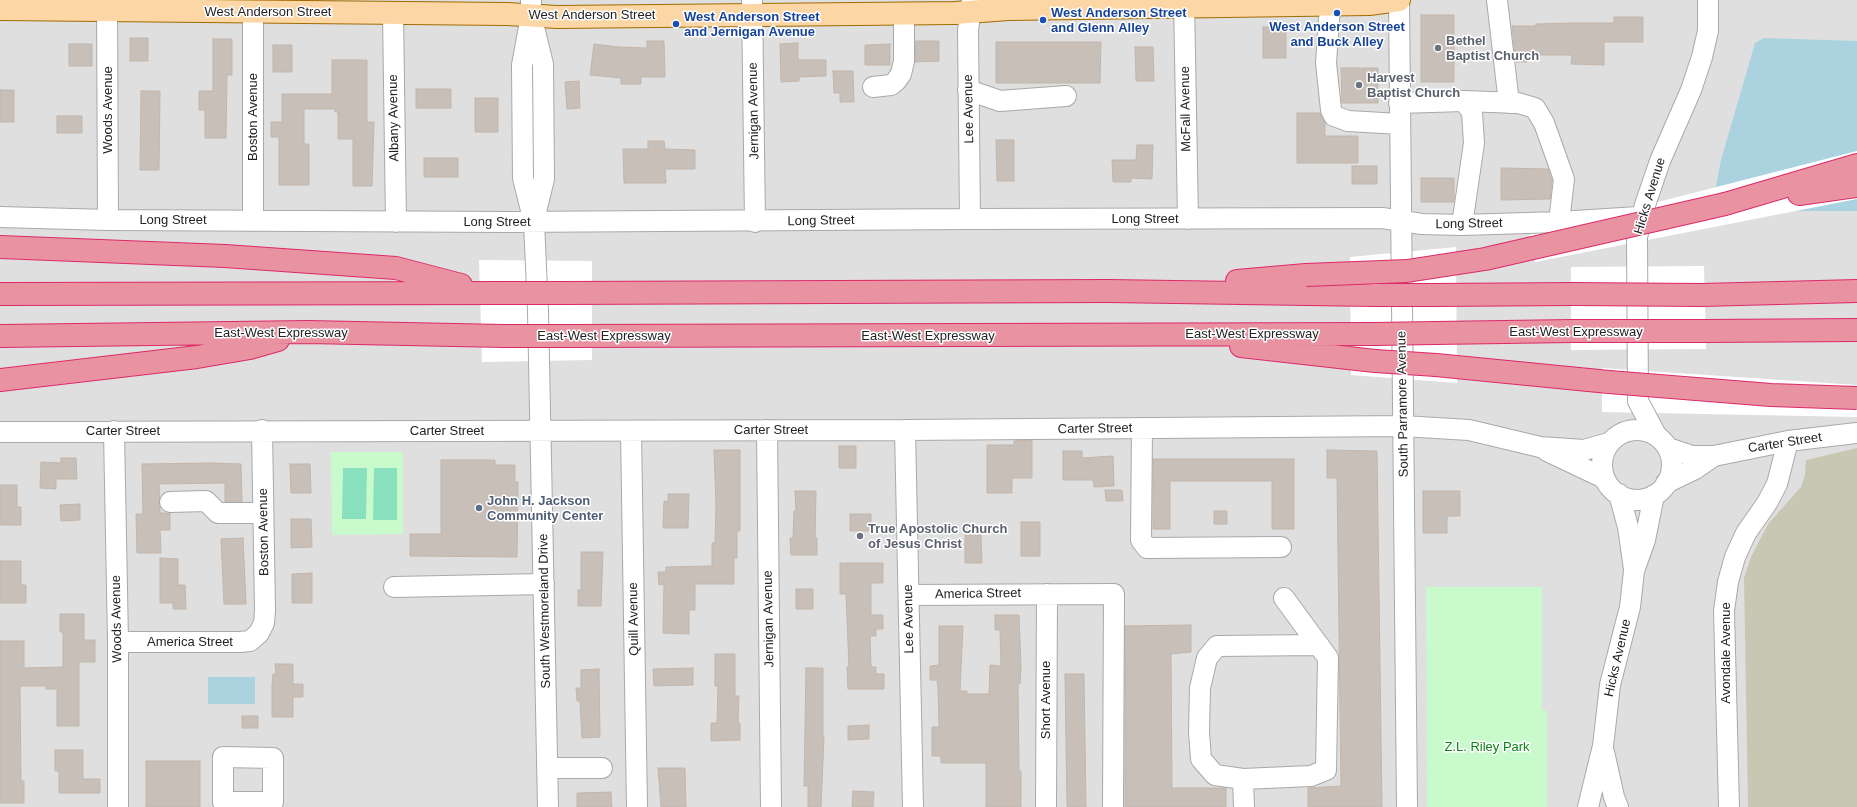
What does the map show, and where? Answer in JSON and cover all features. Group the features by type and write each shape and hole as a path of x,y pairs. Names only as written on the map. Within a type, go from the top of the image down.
{"highway":[{"path":"1108,291 1306,275 1407,271 1485,259 1725,204 1857,165"},
{"path":"1725,204 1857,186"},
{"path":"0,247 225,256 396,268 497,293"},
{"path":"0,294 1108,291 1374,295 1701,295 1857,291"},
{"name":"East-West Expressway","path":"0,336 308,332 504,336 1051,336 1156,334 1375,334 1573,331 1857,330"},
{"path":"0,380 212,354 250,348 308,332"},
{"path":"1156,334 1247,347 1376,361 1771,395 1857,398"}],"main road":[{"name":"West Anderson Street","path":"0,9 107,6 253,13 336,6 393,13 531,8 752,8 904,14 971,6 1008,9 1078,4 1292,3 1330,5 1369,4 1399,0"}],"street":[{"name":"South Parramore Avenue","path":"1399,0 1407,807"},
{"path":"1497,0 1509,103"},
{"name":"Hicks Avenue","path":"1662,442 1638,401 1637,237 1660,161 1691,90 1702,57 1708,31 1708,0"},
{"name":"McFall Avenue","path":"1184,3 1188,219"},
{"path":"1330,5 1326,63 1331,110 1334,116 1348,121 1400,124"},
{"name":"Woods Avenue","path":"107,6 108,220"},
{"name":"Lee Avenue","path":"970,219 968,30 971,6"},
{"name":"South Westmoreland Drive","path":"531,8 543,64 544,178 534,222 542,431 548,807"},
{"name":"Jernigan Avenue","path":"752,8 755,222"},
{"name":"Boston Avenue","path":"253,13 253,221"},
{"name":"Albany Avenue","path":"393,13 396,222"},
{"path":"873,87 891,85 901,74 904,61 904,14"},
{"path":"968,90 1000,101 1066,96"},
{"path":"1462,225 1474,143 1472,112 1464,101"},
{"path":"1400,103 1464,101 1518,103 1535,108 1544,123 1564,178 1559,222"},
{"name":"Long Street","path":"0,217 108,220 396,222 755,222 970,219 1382,218 1422,224 1462,225 1559,222 1642,217"},
{"name":"Hicks Avenue","path":"1614,438 1638,401"},
{"name":"Carter Street","path":"0,432 262,430 905,430 1403,426 1469,430 1540,448 1604,478"},
{"path":"1142,428 1141,540 1146,548 1280,547"},
{"path":"1637,429 1647,431 1662,442 1672,460 1672,470 1660,489 1644,499 1634,500 1614,492 1604,478 1601,463 1603,452 1614,438 1626,431 1637,429"},
{"name":"Boston Avenue","path":"259,633 264,623 265,611 262,430"},
{"name":"Jernigan Avenue","path":"767,430 771,807"},
{"name":"Lee Avenue","path":"905,430 913,807"},
{"name":"Woods Avenue","path":"114,431 118,642 118,807"},
{"name":"Quill Avenue","path":"631,431 637,807"},
{"name":"Carter Street","path":"1662,442 1692,456 1714,456 1788,441 1857,433"},
{"name":"Carter Street","path":"1540,448 1584,450 1614,438"},
{"name":"Avondale Avenue","path":"1729,807 1724,612 1728,582 1735,557 1746,533 1767,503 1777,484 1788,441"},
{"name":"Carter Street","path":"1660,489 1714,456"},
{"name":"Hicks Avenue","path":"1588,807 1602,746 1610,685 1630,608 1634,571 1660,489"},
{"name":"Hicks Avenue","path":"1619,494 1628,527 1634,571"},
{"path":"170,502 206,501 218,513 263,513"},
{"path":"394,587 544,584"},
{"name":"Short Avenue","path":"1046,807 1047,594"},
{"name":"America Street","path":"909,595 1114,594 1113,807"},
{"path":"1284,598 1328,658 1326,770 1311,776 1243,780 1215,775 1201,759 1199,732 1200,688 1207,658 1217,646 1319,646"},
{"name":"America Street","path":"118,642 240,642 250,640 259,633"},
{"name":"Hicks Avenue","path":"1602,746 1614,797 1618,807"},
{"path":"547,768 602,768"},
{"path":"1243,780 1244,807"}],"shaded area":[{"path":"0,0 1857,0 1857,807 0,807"},
{"path":"1857,448 1857,807 1748,807 1744,578 1751,557 1768,524 1801,487 1805,475 1806,460"}],"green space":[{"path":"331,452 403,452 403,534 332,535"},
{"path":"343,468 367,468 366,519 342,519"},
{"path":"374,468 397,468 397,520 373,520"},
{"name":"Z.L. Riley Park","path":"1426,587 1542,587 1542,710 1547,711 1547,807 1427,807"}],"water":[{"path":"1764,38 1857,41 1857,211 1721,211 1713,201 1721,160 1755,43"},
{"path":"208,677 255,677 255,704 208,704"}],"pier":[{"path":"1857,151 1857,199 1535,262 1529,235"},
{"path":"1456,247 1457,383 1351,375 1350,257"},
{"path":"479,260 592,261 592,360 482,362"},
{"path":"1704,266 1706,349 1571,350 1571,267"},
{"path":"1602,368 1857,385 1857,417 1602,412"}],"building":[{"name":"Bethel Baptist Church","path":"1421,15 1454,15 1454,82 1421,82"},
{"path":"1614,17 1643,17 1643,42 1604,42 1604,65 1571,64 1572,55 1527,55 1527,62 1516,62 1512,26 1536,26 1536,24 1614,23"},
{"path":"1263,27 1286,27 1286,58 1263,58"},
{"path":"130,38 148,38 148,61 130,61"},
{"path":"213,39 232,39 232,75 227,75 226,138 205,138 205,110 199,110 199,91 213,91"},
{"path":"647,41 664,41 665,77 641,77 641,84 621,84 621,78 590,75 594,44 647,48"},
{"path":"916,41 939,41 939,61 915,62"},
{"path":"996,42 1101,42 1100,83 996,83"},
{"path":"798,43 798,60 826,60 826,76 799,77 799,81 781,82 780,44"},
{"path":"69,44 92,44 92,66 69,66"},
{"path":"890,44 890,65 865,65 865,45"},
{"path":"273,45 292,45 292,72 273,72"},
{"path":"1135,47 1153,47 1154,81 1136,81"},
{"path":"332,60 367,60 367,122 374,122 372,186 353,186 353,139 338,139 338,112 335,112 335,109 304,109 304,144 309,144 309,185 279,185 279,137 271,137 271,122 282,122 282,94 332,94"},
{"name":"Harvest Baptist Church","path":"1341,68 1378,68 1378,103 1342,103"},
{"path":"833,71 853,71 854,102 840,102 840,93 834,93"},
{"path":"579,81 580,108 567,109 565,82"},
{"path":"416,89 451,89 451,108 416,108"},
{"path":"0,90 14,90 14,122 0,122"},
{"path":"141,91 160,91 159,170 140,170"},
{"path":"475,98 498,98 498,132 475,132"},
{"path":"1297,113 1320,113 1325,123 1325,136 1358,136 1358,163 1297,163"},
{"path":"57,116 82,116 82,133 57,133"},
{"path":"996,140 1014,140 1014,181 997,181"},
{"path":"648,141 664,141 665,149 695,150 695,169 665,169 666,183 624,183 623,149 648,149"},
{"path":"1137,145 1153,145 1152,179 1131,178 1131,182 1113,182 1112,160 1136,160"},
{"path":"424,158 458,158 458,177 424,177"},
{"path":"1352,166 1377,166 1377,184 1352,184"},
{"path":"1501,168 1548,169 1552,180 1550,199 1501,200"},
{"path":"1421,178 1454,178 1454,202 1421,202"},
{"path":"1032,440 1032,478 1012,478 1012,493 987,493 987,445 1014,445 1014,441"},
{"path":"839,446 856,446 856,468 839,468"},
{"path":"714,450 740,450 740,531 737,531 737,558 734,558 734,584 695,584 695,610 689,610 689,634 663,633 664,584 659,585 658,572 666,572 666,567 712,566 712,543 715,543 716,505"},
{"path":"1327,450 1377,451 1382,807 1308,807 1308,788 1341,786 1337,478 1327,478"},
{"path":"1063,451 1082,451 1082,458 1113,456 1114,486 1094,487 1093,480 1063,480"},
{"path":"61,458 76,458 77,479 56,479 56,489 40,488 41,462 61,463"},
{"path":"1153,459 1294,459 1294,529 1272,529 1272,481 1170,481 1170,529 1153,529"},
{"name":"John H. Jackson Community Center","path":"441,460 495,460 495,465 515,465 515,482 518,482 517,557 410,556 410,534 441,534"},
{"path":"142,464 241,464 242,502 225,502 225,483 159,484 160,513 170,513 170,530 160,530 161,553 137,553 136,514 143,514"},
{"path":"290,464 310,464 311,493 291,493"},
{"path":"0,485 17,485 17,507 21,507 21,525 0,525"},
{"path":"1105,490 1122,490 1123,501 1106,501"},
{"path":"795,491 816,491 815,538 817,538 817,555 791,555 790,538 793,538 794,511 796,511"},
{"path":"1423,491 1460,491 1460,516 1447,516 1447,533 1423,533"},
{"path":"668,494 689,494 688,528 663,528 664,501 668,502"},
{"path":"80,504 80,520 61,521 60,505"},
{"path":"1214,511 1227,511 1227,524 1214,524"},
{"path":"850,514 871,514 871,531 850,531"},
{"path":"291,519 311,519 312,547 291,548"},
{"path":"1021,522 1040,522 1040,556 1021,556"},
{"path":"965,535 981,535 982,563 965,563"},
{"path":"243,538 246,604 224,604 221,539"},
{"path":"581,552 603,552 601,606 578,606 578,590 581,590"},
{"path":"160,558 178,559 178,585 185,585 186,609 173,609 173,603 160,603"},
{"path":"0,561 21,561 21,585 26,585 26,603 0,603"},
{"path":"840,563 883,563 883,583 871,583 871,615 883,615 883,629 876,629 876,636 870,636 871,667 876,667 876,674 884,674 884,689 848,689 847,667 849,667 846,594 840,594"},
{"path":"312,573 312,603 292,603 292,574"},
{"path":"796,589 813,589 813,609 796,609"},
{"path":"60,614 84,614 84,640 95,640 95,662 79,662 79,726 57,726 57,689 46,689 46,686 20,686 21,781 24,781 24,803 0,803 0,641 24,641 24,668 63,667 63,632 60,632"},
{"path":"995,615 1019,615 1021,666 1020,684 1018,684 1021,807 986,807 986,763 941,763 941,756 932,756 932,727 939,727 937,680 930,680 930,666 939,665 939,626 963,626 960,691 967,691 967,694 989,694 990,665 1001,666 1000,630 995,630"},
{"path":"1191,625 1191,652 1171,654 1172,788 1226,788 1226,807 1125,807 1125,626"},
{"path":"715,654 735,654 735,696 739,696 738,723 740,723 740,740 711,741 711,723 717,723 718,686 715,686"},
{"path":"275,664 293,664 293,684 303,684 303,697 293,697 293,717 272,717 272,685 273,674 276,674"},
{"path":"693,668 693,685 654,686 653,669"},
{"path":"806,668 823,668 824,737 821,807 808,807 808,786 804,786"},
{"path":"599,669 600,737 582,738 580,701 577,701 576,688 581,688 581,670"},
{"path":"1065,674 1084,674 1086,807 1067,807"},
{"path":"242,716 258,716 258,728 242,728"},
{"path":"869,725 869,739 848,740 848,726"},
{"path":"55,750 83,750 83,779 100,779 100,793 59,793 59,771 55,771"},
{"path":"146,761 200,761 200,807 146,807"},
{"path":"658,768 685,768 686,807 661,807"},
{"path":"853,791 874,792 873,807 852,807"},
{"path":"611,792 612,807 577,807 577,793"}],"place":[{"name":"West Anderson Street and Buck Alley","path":"1337,13"},
{"name":"West Anderson Street and Glenn Alley","path":"1043,20"},
{"name":"West Anderson Street and Jernigan Avenue","path":"676,24"},
{"name":"Bethel Baptist Church","path":"1438,48"},
{"name":"Harvest Baptist Church","path":"1359,85"},
{"name":"John H. Jackson Community Center","path":"479,508"},
{"name":"True Apostolic Church of Jesus Christ","path":"860,536"}]}
